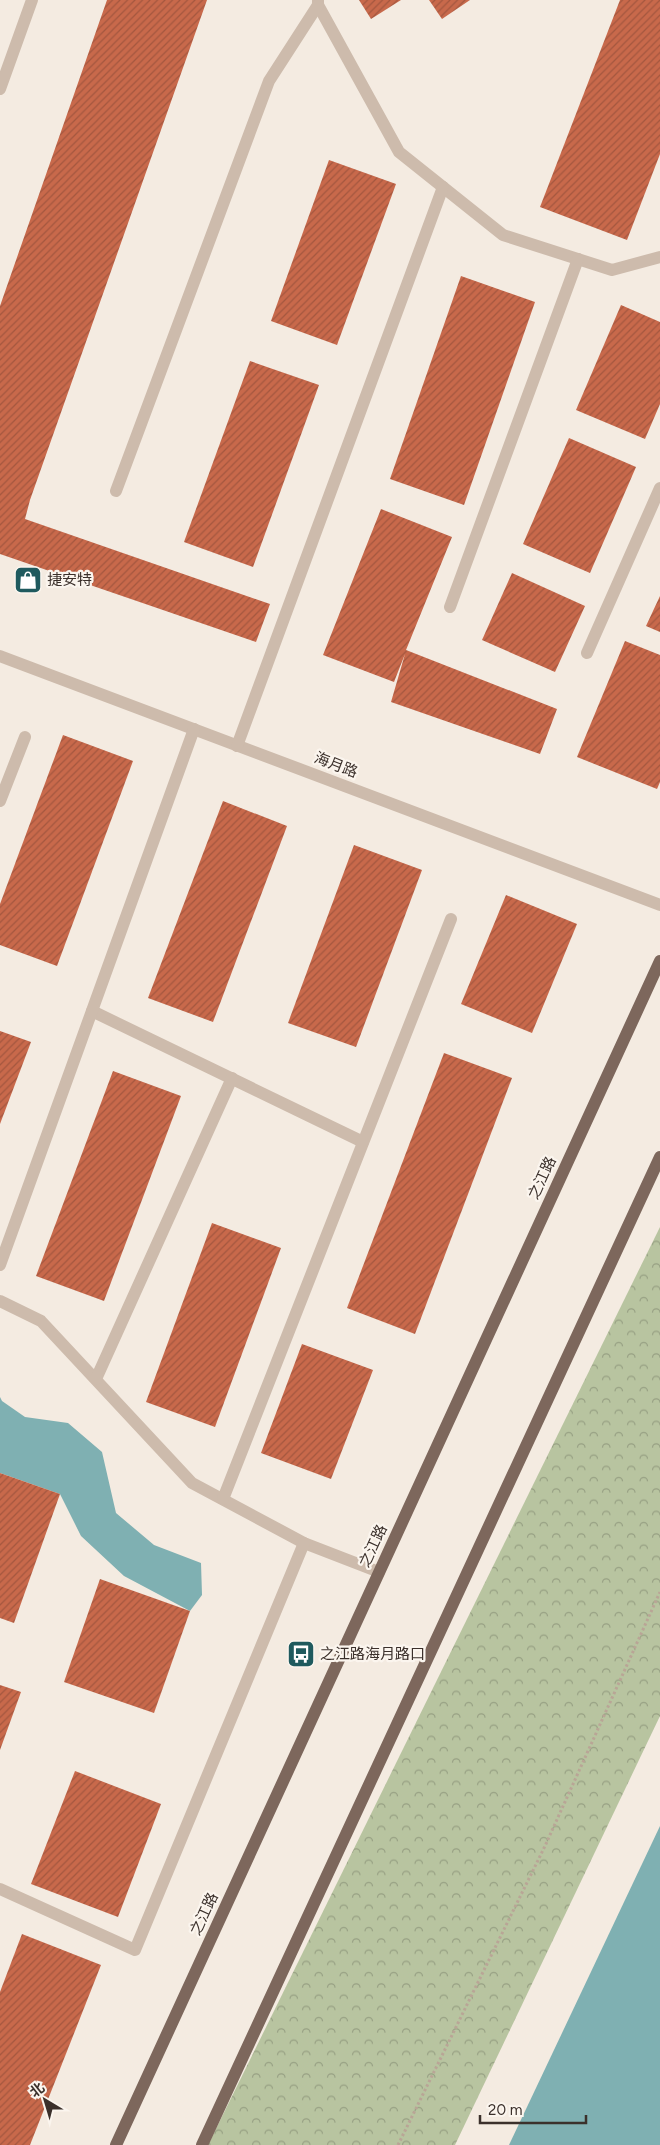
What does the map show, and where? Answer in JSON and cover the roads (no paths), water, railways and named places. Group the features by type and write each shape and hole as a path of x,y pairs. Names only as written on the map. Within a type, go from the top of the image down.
{"main road":[{"name":"之江路","path":"116,2145 660,961"},
{"path":"202,2145 660,1157"}],"street":[{"path":"0,89 32,0"},
{"path":"116,491 269,81 318,2 399,152 503,235 612,270 660,256"},
{"path":"237,746 443,187"},
{"path":"450,607 578,259"},
{"path":"588,652 660,488"},
{"name":"海月路","path":"0,656 660,905"},
{"path":"0,1265 194,729"},
{"path":"0,801 25,738"},
{"path":"223,1499 451,918"},
{"path":"92,1011 363,1142"},
{"path":"96,1380 232,1078"},
{"path":"0,1301 41,1321 192,1483 304,1543 379,1572"},
{"path":"0,1890 135,1950 304,1543"}],"water":[{"path":"0,1397 2,1401 25,1417 68,1423 102,1452 116,1513 154,1545 201,1563 202,1595 190,1611 124,1576 81,1536 60,1494 0,1473"},
{"path":"660,1826 660,2145 509,2145"}],"place":[{"name":"捷安特","path":"28,580"},
{"name":"之江路海月路口","path":"301,1654"}]}
